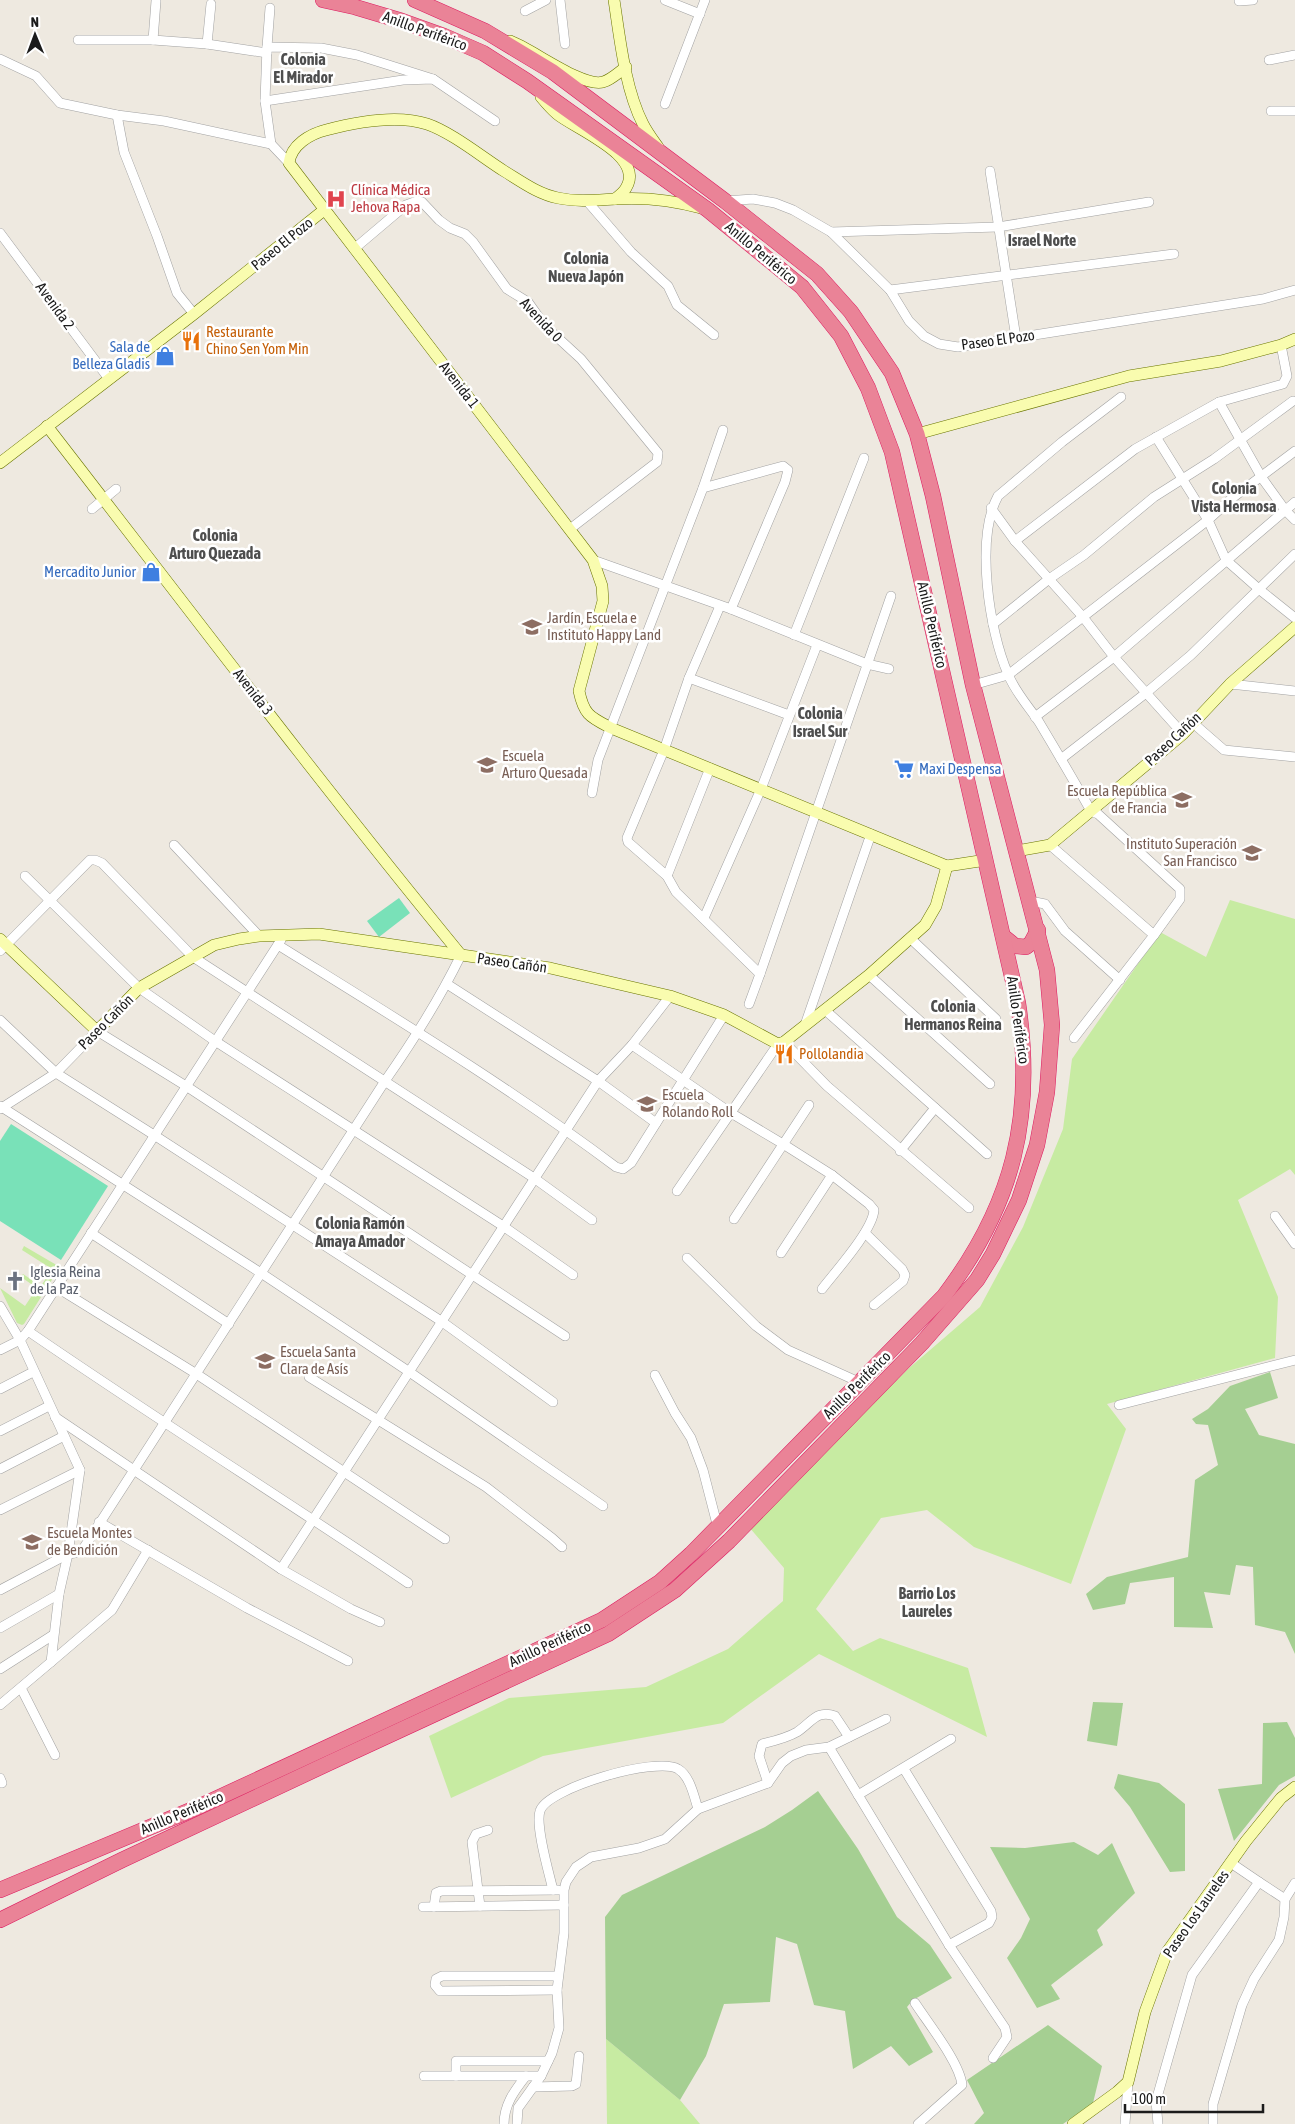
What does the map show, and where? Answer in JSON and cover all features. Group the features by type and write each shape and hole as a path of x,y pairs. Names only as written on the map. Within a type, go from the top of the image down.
{"highway":[{"name":"Anillo Periférico","path":"0,1890 196,1808 602,1620 660,1582 718,1528 944,1296 967,1266 997,1208 1008,1179 1023,1112 1025,1073 1020,1012 932,621 892,452 868,388 841,336 802,287 708,210 527,81 483,53 444,36 354,6 322,0"},
{"name":"Anillo Periférico","path":"0,1920 329,1762 608,1634 675,1590 729,1541 922,1343 977,1280 993,1254 1019,1200 1037,1145 1047,1092 1052,1025 1048,970 974,685 933,496 917,434 892,373 851,312 817,274 725,201 552,72 485,31 415,0"},
{"path":"932,621 934,614 947,608 959,616"},
{"path":"1004,937 1015,946 1026,947 1038,930"}],"street":[{"path":"525,12 546,0"},
{"path":"560,0 565,44"},
{"path":"614,0 626,67 636,108 644,126 662,153"},
{"path":"665,0 700,14"},
{"path":"665,104 705,0"},
{"path":"1239,1 1253,0"},
{"path":"153,40 156,1"},
{"path":"207,44 211,4"},
{"path":"270,8 265,101 271,144 288,163 292,151 316,133 343,125 390,120 414,120 429,124 535,190 557,198 587,201 615,199 676,201 708,210"},
{"path":"485,31 525,46 577,78 590,82 602,82 626,67"},
{"path":"78,40 153,40 267,50 321,48 357,55 433,79 496,122"},
{"path":"1269,60 1295,55"},
{"path":"0,59 36,76 60,103 271,144"},
{"path":"265,101 403,80 433,79"},
{"path":"527,81 557,114 616,152 625,163 629,179 626,188 615,199"},
{"path":"1271,111 1295,111"},
{"path":"117,115 124,152 177,293 194,314"},
{"name":"Paseo El Pozo","path":"0,463 194,314 324,210 288,163"},
{"path":"990,171 1016,338"},
{"name":"Paseo El Pozo","path":"725,201 753,199 775,203 793,210 831,232 890,290 909,321 924,336 939,344 958,346 1016,338 1263,299 1295,290"},
{"name":"Avenida 0","path":"354,249 406,205 417,201 422,202 445,224 465,234 473,242 508,289 528,302 545,326 590,370 658,453 659,456 656,462 570,529"},
{"path":"587,201 636,257 668,286 677,305 714,335"},
{"path":"831,232 998,227 1149,202"},
{"name":"Avenida 1","path":"324,210 593,560 602,586 603,601 579,691 582,706 590,717 611,728 947,866"},
{"name":"Avenida 2","path":"0,234 109,379"},
{"path":"890,290 1174,254"},
{"path":"917,434 1128,376 1221,361 1281,345 1295,339"},
{"path":"1016,541 1135,449 1219,402 1283,384 1287,376 1281,345"},
{"path":"1074,1038 1180,899 1180,889 1098,814 1091,811 1062,759 1008,674 993,624 988,584 987,530 992,508 998,496 1062,442 1121,397"},
{"path":"993,624 1049,579 1084,555 1154,497 1240,441 1292,401"},
{"path":"1219,402 1262,478 1285,510 1295,520"},
{"name":"Avenida 3","path":"47,426 205,628 329,793 461,955"},
{"path":"592,793 598,760 703,488 723,430"},
{"path":"1156,437 1208,520 1226,560 1295,618"},
{"path":"974,685 1008,674 1295,451"},
{"path":"794,635 864,458"},
{"path":"703,488 777,467 783,466 788,470 731,609"},
{"path":"92,508 116,489"},
{"path":"1035,717 1114,657 1295,502"},
{"path":"992,508 1016,541 1083,617 1114,657 1183,734"},
{"path":"1062,759 1191,655 1295,554"},
{"path":"593,560 731,609 867,664 889,669"},
{"path":"749,1004 818,812 891,596"},
{"path":"720,606 689,678 664,750 627,838 628,842 667,876 676,892 760,974"},
{"name":"Paseo Cañón","path":"1016,851 1050,845 1183,734 1230,684 1295,627"},
{"path":"704,918 761,789 817,645"},
{"path":"689,678 789,715"},
{"path":"1230,684 1295,691"},
{"path":"1193,723 1224,750 1295,757"},
{"path":"667,876 710,768"},
{"path":"805,1025 871,834"},
{"path":"174,845 259,936"},
{"path":"1050,845 1154,935"},
{"path":"565,1336 186,1086 97,1031 2,945 90,860 102,863 194,956 534,1178 592,1220"},
{"path":"677,1191 781,1043 869,975 925,925 936,906 947,866 986,860"},
{"path":"25,876 139,988 215,1041 503,1226 573,1275"},
{"path":"1030,901 1045,904 1065,931 1120,980"},
{"name":"Paseo Cañón","path":"1,1107 56,1073 139,988 214,945 259,936 281,940 319,934 550,968 670,996 724,1015 781,1043"},
{"path":"911,939 996,1019"},
{"path":"0,1350 20,1340 28,1331 281,940 418,1033 565,1129 616,1167 623,1169 631,1163 724,1015"},
{"path":"0,1590 68,1554 80,1552 323,1176 418,1033 447,984 461,955"},
{"path":"869,975 990,1084"},
{"path":"447,984 598,1081 656,1123"},
{"path":"281,1570 565,1129 598,1081 632,1046 670,996"},
{"path":"825,1010 987,1154"},
{"path":"0,1020 56,1073 442,1321 553,1402"},
{"path":"781,1043 900,1151 969,1208"},
{"path":"632,1046 731,1113 784,1144 832,1176 869,1204 874,1210 874,1217 865,1233 822,1289"},
{"path":"734,1218 809,1105"},
{"path":"1,1107 261,1273 408,1371 603,1506"},
{"path":"900,1151 934,1108"},
{"path":"781,1254 832,1176"},
{"path":"1276,1216 1295,1244"},
{"path":"90,1233 229,1324"},
{"path":"865,1233 902,1269 905,1275 903,1281 874,1305"},
{"path":"687,1258 756,1326 788,1350 859,1382"},
{"path":"56,1287 195,1373 445,1539"},
{"path":"1,1310 20,1340 33,1372 80,1470 68,1554 59,1594 51,1662"},
{"path":"28,1331 163,1423 314,1519 408,1583"},
{"path":"1119,1405 1295,1360"},
{"path":"0,1389 33,1372"},
{"path":"655,1376 691,1438 703,1470 718,1528"},
{"path":"309,1377 486,1487 562,1547"},
{"path":"0,1431 50,1406"},
{"path":"56,1417 281,1570 351,1609 380,1622"},
{"path":"0,1469 64,1436"},
{"path":"0,1510 80,1470"},
{"path":"99,1522 246,1608 348,1661"},
{"path":"0,1705 112,1610 148,1550"},
{"path":"0,1628 59,1594"},
{"path":"0,1668 53,1635"},
{"path":"21,1688 55,1756"},
{"path":"768,1783 759,1756 762,1744 797,1732 812,1718 823,1714 836,1716 849,1737"},
{"path":"517,2124 518,2108 541,2076 559,2028 557,1990 564,1933 564,1890 570,1874 582,1862 591,1857 640,1848 665,1839 698,1809 768,1783 782,1763 791,1756 806,1750 829,1747 886,1719"},
{"path":"858,1795 951,1739"},
{"path":"829,1747 950,1945 1005,2028 1007,2037 993,2058"},
{"path":"553,1890 540,1829 539,1813 542,1807 572,1787 641,1767 669,1765 679,1769 687,1778 698,1809"},
{"path":"904,1769 992,1911 989,1923 950,1945"},
{"name":"Paseo Los Laureles","path":"1128,2082 1145,2012 1162,1963 1192,1916 1268,1814 1281,1798 1295,1787"},
{"path":"480,1906 480,1892 472,1842 476,1834 488,1830"},
{"path":"1231,1863 1284,1899"},
{"path":"1158,2124 1156,2102 1192,1975 1259,1882"},
{"path":"1212,2124 1213,2104 1242,2005 1254,1979 1279,1940 1284,1917 1284,1899 1295,1882"},
{"path":"434,1907 434,1897 436,1893 441,1891 564,1890"},
{"path":"423,1908 564,1906"},
{"path":"557,1990 440,1991 435,1985 436,1979 442,1976 558,1976"},
{"path":"916,2003 954,2063 961,2077 962,2085 918,2124"},
{"path":"533,2087 572,2086 576,2084 579,2056"},
{"path":"456,2076 456,2061 548,2061"},
{"path":"424,2076 541,2076"},
{"path":"504,2124 504,2113 508,2102 526,2076"},
{"path":"1073,2124 1128,2082"},
{"path":"1125,2124 1128,2082"}],"green space":[{"path":"399,898 410,913 379,937 367,921"},
{"path":"1230,900 1295,919 1295,1175 1290,1169 1238,1200 1278,1297 1275,1358 1107,1404 1126,1429 1071,1584 974,1547 927,1510 881,1518 816,1609 853,1651 880,1638 968,1668 987,1737 819,1654 723,1723 543,1756 451,1798 429,1736 509,1698 646,1687 728,1649 783,1601 784,1568 749,1527 908,1369 980,1307 1023,1227 1063,1129 1072,1059 1160,932 1206,957"},
{"path":"11,1124 108,1186 61,1260 0,1221 0,1141"},
{"path":"24,1246 60,1267 22,1325 17,1323 0,1288 25,1306 37,1288 21,1277 23,1274 41,1286 52,1269 22,1250"},
{"path":"1270,1372 1278,1398 1245,1409 1259,1435 1295,1444 1295,1654 1285,1632 1255,1625 1253,1567 1236,1565 1230,1595 1204,1592 1213,1628 1174,1627 1174,1577 1130,1583 1125,1604 1093,1610 1086,1594 1107,1577 1188,1557 1195,1480 1218,1465 1208,1425 1196,1424 1192,1419 1208,1409 1230,1386"},
{"path":"1093,1702 1123,1703 1117,1746 1087,1741"},
{"path":"1287,1722 1295,1738 1295,1776 1279,1785 1234,1841 1218,1789 1262,1784 1263,1723"},
{"path":"1118,1774 1159,1783 1185,1804 1185,1871 1170,1872 1130,1807 1114,1788"},
{"path":"818,1791 858,1849 897,1917 930,1945 952,1978 913,2000 907,2007 933,2052 909,2066 891,2046 853,2069 845,2011 814,2005 797,1944 776,1937 770,2002 724,2004 706,2056 680,2100 606,2039 605,1917 622,1895 765,1827"},
{"path":"1074,1842 1098,1855 1112,1843 1135,1893 1097,1930 1103,1945 1051,1985 1060,1999 1037,2008 1007,1958 1021,1938 1030,1919 990,1847 1025,1848"},
{"path":"1048,2025 1102,2066 1093,2103 1063,2124 974,2124 984,2113 967,2080"},
{"path":"606,2039 680,2100 700,2124 607,2124"}],"place":[{"name":"Clínica Médica Jehova Rapa","path":"336,199"},
{"name":"Restaurante Chino Sen Yom Min","path":"191,341"},
{"name":"Sala de Belleza Gladis","path":"165,356"},
{"name":"Mercadito Junior","path":"151,572"},
{"name":"Jardín, Escuela e Instituto Happy Land","path":"532,627"},
{"name":"Escuela Arturo Quesada","path":"487,765"},
{"name":"Maxi Despensa","path":"904,769"},
{"name":"Escuela República de Francia","path":"1182,800"},
{"name":"Instituto Superación San Francisco","path":"1252,853"},
{"name":"Pollolandia","path":"784,1054"},
{"name":"Escuela Rolando Roll","path":"647,1104"},
{"name":"Iglesia Reina de la Paz","path":"15,1281"},
{"name":"Escuela Santa Clara de Asís","path":"265,1361"},
{"name":"Escuela Montes de Bendición","path":"32,1542"}],"district":[{"name":"Colonia El Mirador","path":"303,68"},
{"name":"Israel Norte","path":"1042,240"},
{"name":"Colonia Nueva Japón","path":"586,267"},
{"name":"Colonia Vista Hermosa","path":"1234,497"},
{"name":"Colonia Arturo Quezada","path":"215,544"},
{"name":"Colonia Israel Sur","path":"820,722"},
{"name":"Colonia Hermanos Reina","path":"953,1015"},
{"name":"Colonia Ramón Amaya Amador","path":"360,1232"},
{"name":"Barrio Los Laureles","path":"927,1602"}]}
